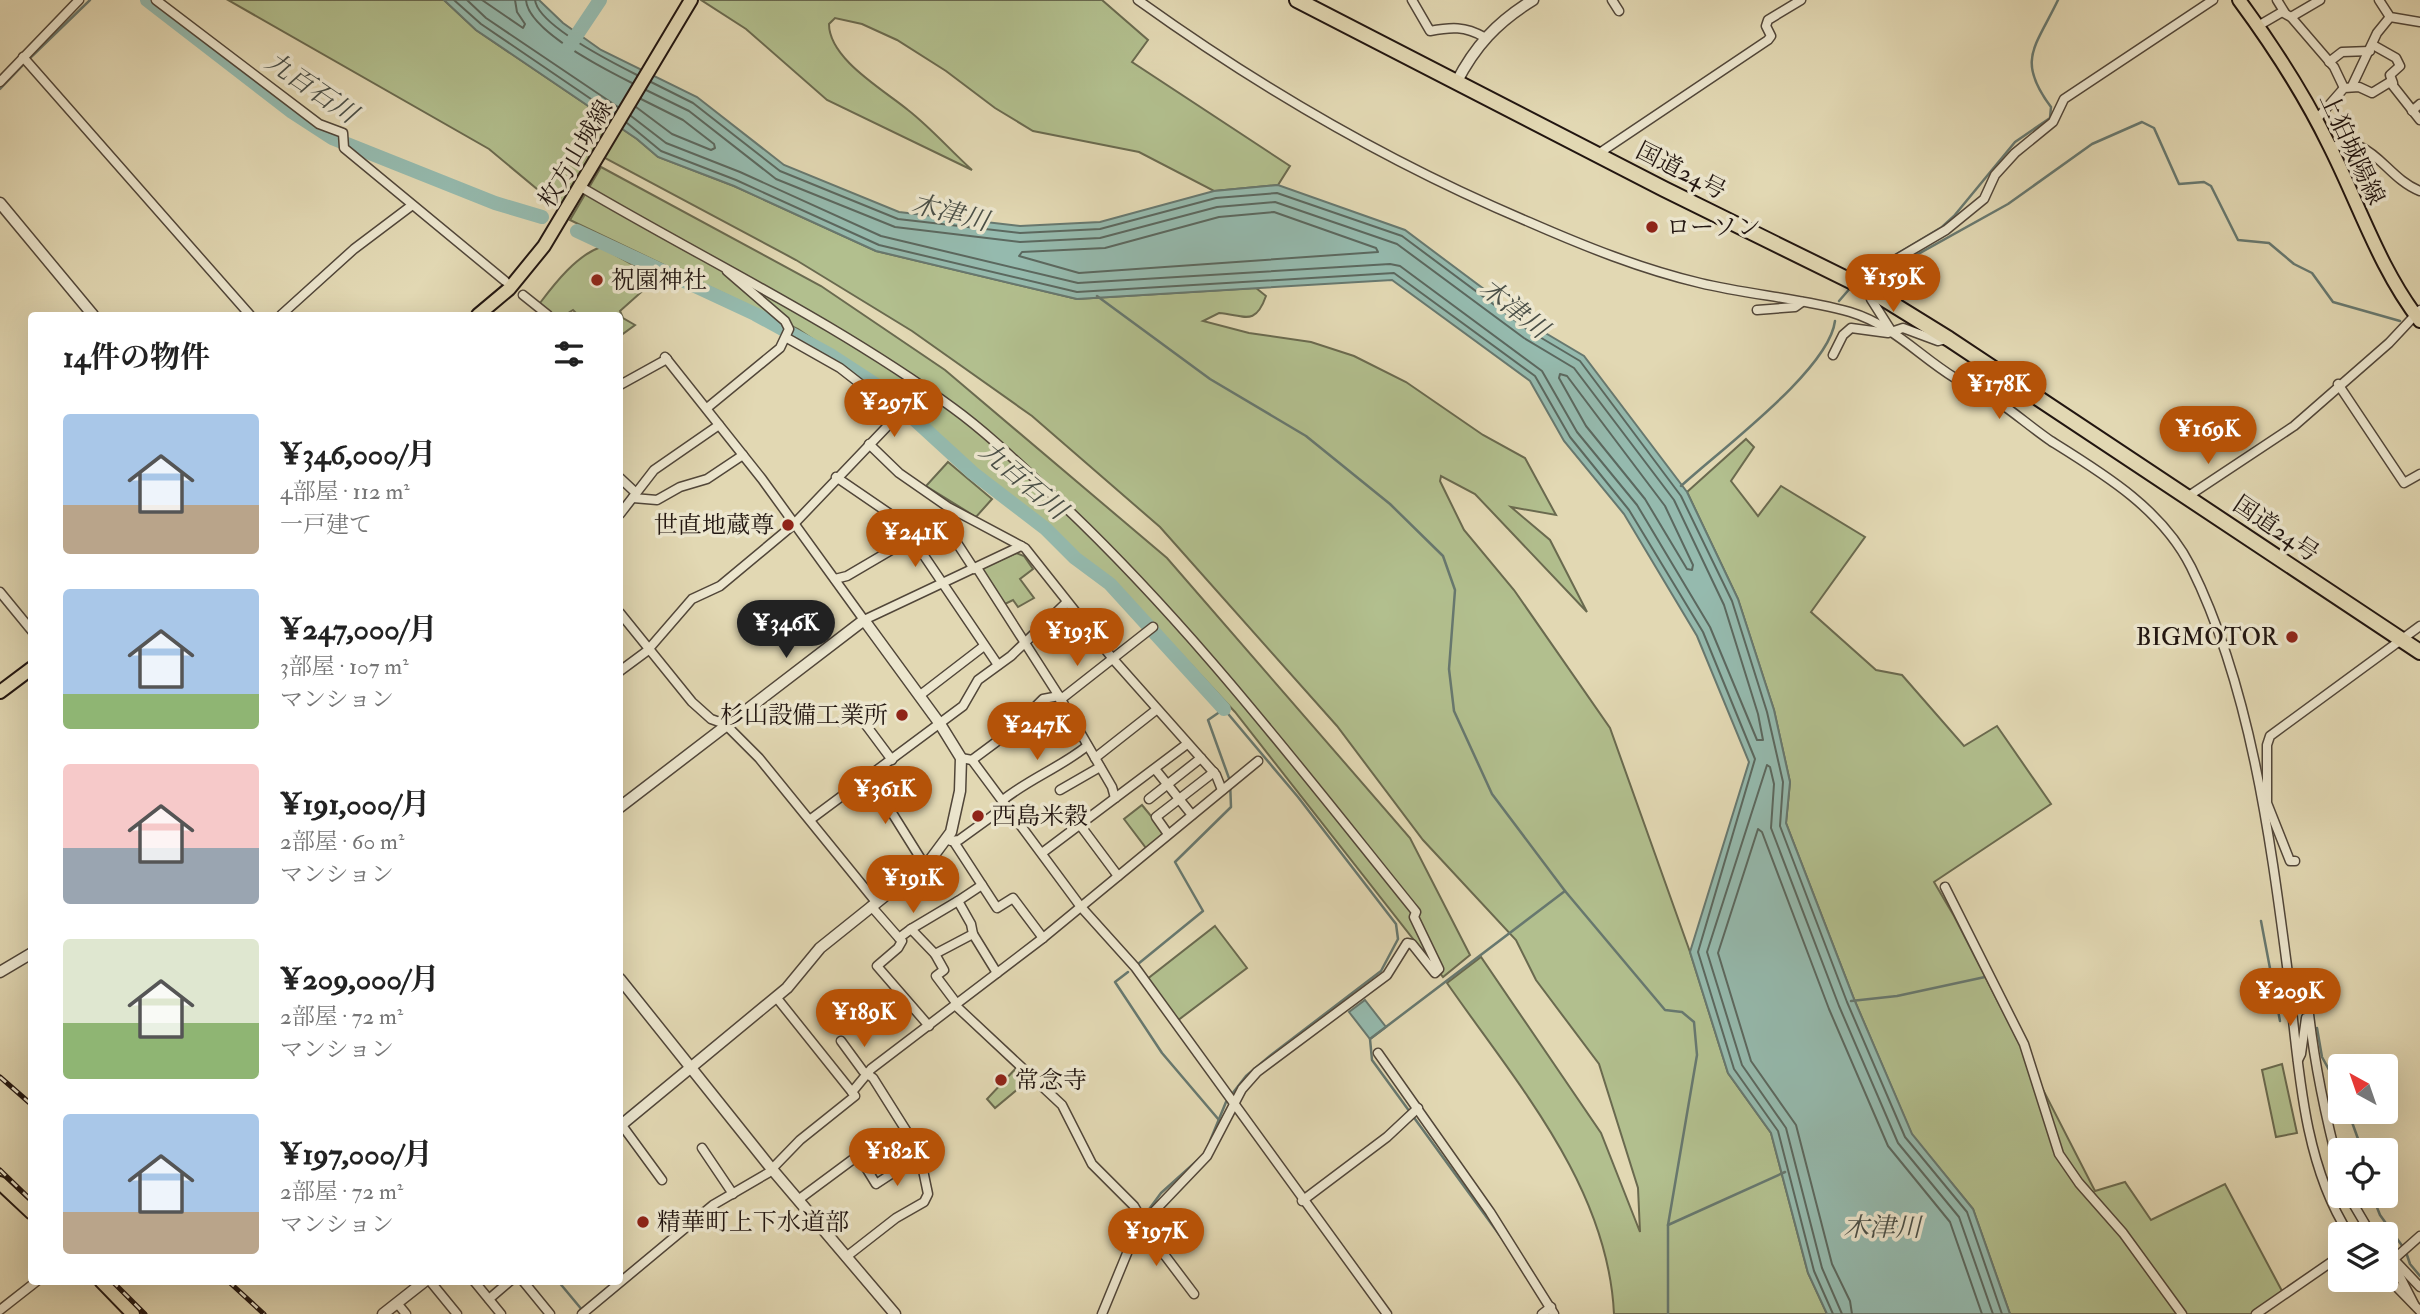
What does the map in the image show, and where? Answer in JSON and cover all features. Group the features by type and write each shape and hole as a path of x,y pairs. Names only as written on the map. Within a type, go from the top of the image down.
{"highway":[{"name":"国道24号","path":"1297,0 1456,83 1869,290 1949,339 2420,652"}],"main road":[{"name":"枚方山城線","path":"481,312 527,269 582,185 691,0"},
{"name":"上狛城陽線","path":"2239,0 2316,120 2375,248 2418,315"},
{"path":"0,692 28,670"},
{"path":"0,1183 28,1209"},
{"path":"105,1285 133,1314"}],"street":[{"path":"0,82 79,0"},
{"path":"156,0 319,124 343,133 344,148 505,281"},
{"path":"1138,0 1214,54 1322,118 1523,220 1667,275 1850,312 1892,331 1953,378 1995,400 2113,481 2164,528 2190,564 2216,626 2265,803 2290,861 2295,861"},
{"path":"1412,0 1430,31 1452,27 1471,29 1484,37"},
{"path":"1456,83 1484,37 1496,25 1533,0"},
{"path":"1612,0 1619,11"},
{"path":"1598,154 1768,40 1771,36 1766,26 1768,20 1801,0"},
{"path":"1892,331 1875,309 1869,290 1889,274 1895,260 1946,230 1984,199 1995,175 2015,153 2053,122 2064,99 2213,0"},
{"path":"2277,0 2348,87 2372,93 2393,83"},
{"path":"2258,26 2275,15 2288,15 2320,0"},
{"path":"2379,0 2390,17 2420,22"},
{"path":"2316,120 2348,87 2372,48 2377,33 2390,17"},
{"path":"2329,62 2342,52 2372,48 2396,58 2400,66 2390,75 2393,83 2420,120"},
{"path":"24,57 247,312"},
{"path":"2412,111 2420,104"},
{"path":"2330,148 2344,142 2361,144 2402,182 2420,191"},
{"path":"582,185 723,267 760,285 854,342 954,408 1117,556 1196,642 1416,912 1414,917 1439,969 1436,973 1412,944 1407,943 1387,975 1257,1072 1234,1102 1207,1156 1143,1223 1130,1246 1102,1314"},
{"path":"0,203 91,312"},
{"path":"284,312 354,250 411,205"},
{"path":"707,408 780,348 789,329 785,321 723,267"},
{"path":"523,295 544,312"},
{"path":"1757,310 1795,307 1802,302"},
{"path":"2187,497 2294,426 2418,315"},
{"path":"1833,355 1843,335 1851,328 1874,332 1903,328 1938,341 1949,339"},
{"path":"623,669 649,647 692,598 720,586 794,523 899,414 868,387 787,338"},
{"path":"623,382 666,358 794,523 966,759 1005,803 1082,907 1135,967 1234,1102 1302,1201 1387,1314"},
{"path":"2338,384 2404,483 2420,474"},
{"path":"623,510 660,465 719,425"},
{"path":"869,444 899,474 956,512 1021,546 1156,710 1214,772 1222,790"},
{"path":"623,482 634,495 657,500 680,487 707,479 743,455"},
{"path":"836,477 912,529 912,538 998,665"},
{"path":"835,579 848,576 956,512"},
{"path":"942,520 1059,698 1115,798"},
{"path":"623,805 864,620 1021,546"},
{"path":"0,592 28,626"},
{"path":"811,819 940,724 970,698 978,680 1023,645 1066,603"},
{"path":"623,617 692,702 711,719 725,724 759,758 811,819 902,941 898,948 877,966 929,1026"},
{"path":"2343,1222 2319,1163 2297,1071 2265,803 2267,745 2270,736 2420,626"},
{"path":"1043,938 1013,898 997,908 950,841 966,759 1011,731 1043,699 1059,698 1153,627"},
{"path":"919,696 984,646"},
{"path":"841,722 854,709 892,760"},
{"path":"1095,758 1156,710"},
{"path":"1042,853 1187,744"},
{"path":"623,1122 776,997 820,948 950,841 1005,803 1026,784 1060,767 1087,746"},
{"path":"1149,799 1201,758"},
{"path":"852,1092 866,1074 1082,907 1258,761"},
{"path":"1060,790 1100,767"},
{"path":"1155,769 1192,815"},
{"path":"878,771 884,779 884,800 924,864"},
{"path":"1168,834 1156,817 1214,772"},
{"path":"1080,825 1118,876"},
{"path":"899,938 982,886"},
{"path":"1945,887 2024,1044 2059,1154 2078,1183 2123,1233 2182,1314"},
{"path":"958,901 973,934 997,973"},
{"path":"911,929 936,954 944,970 936,976 956,1004 1062,1105 1091,1164 1135,1206 1143,1223 1194,1294"},
{"path":"936,954 973,934"},
{"path":"0,972 28,955"},
{"path":"623,983 771,1168 895,1314"},
{"path":"623,1279 684,1228 771,1168 855,1096 776,997"},
{"path":"2297,1060 2301,1054 2308,1005 2311,1046 2331,1138"},
{"path":"841,1041 866,1074 873,1078 919,1152 928,1194 924,1202 896,1218 846,1257"},
{"path":"1378,1053 1418,1108 1553,1311 1542,1314"},
{"path":"1302,1201 1387,1137 1418,1108"},
{"path":"623,1129 662,1180"},
{"path":"798,1200 856,1157 860,1158 887,1141 902,1167 876,1184 860,1158"},
{"path":"702,1148 733,1194"},
{"path":"2398,1255 2420,1236"},
{"path":"2398,1263 2420,1287"},
{"path":"2256,1314 2328,1264"},
{"path":"2398,1273 2417,1307"},
{"path":"0,1310 32,1285"},
{"path":"383,1314 422,1285"},
{"path":"431,1285 457,1314"},
{"path":"477,1285 501,1314"},
{"path":"489,1299 505,1285"},
{"path":"526,1285 550,1314"},
{"path":"582,1314 616,1285"},
{"path":"2398,1289 2417,1307"},
{"path":"397,1303 406,1314"}],"green space":[{"path":"228,0 444,0 476,30 637,139 658,157 734,186 876,251 1077,299 1256,288 1266,296 1253,316 1219,313 1203,321 1249,333 1311,342 1354,356 1406,382 1483,435 1525,458 1556,515 1511,507 1550,540 1587,612 1475,494 1441,476 1440,481 1464,530 1514,590 1610,728 1690,952 1728,1073 1771,1133 1808,1273 1827,1314 1614,1314 1608,1267 1595,1222 1577,1180 1529,1098 1447,983 1481,957 1601,1133 1640,1232 1638,1188 1599,1064 1536,980 1516,940 1423,840 1337,726 1160,527 1032,416 912,331 796,260 594,152 561,209 489,149"},
{"path":"701,0 1102,0 1148,40 1132,62 1290,166 1278,185 1214,191 1139,152 1033,131 897,40 862,24 835,18 829,24 831,37 848,61 916,117 972,170 827,100 746,29"},
{"path":"601,167 821,286 945,370 1167,558 1410,838 1470,955 1443,977 1235,712 1115,583 1076,555 1042,522 997,488 878,383 798,329 570,220"},
{"path":"601,247 649,274 648,286 620,312 549,312 540,303 575,263"},
{"path":"623,318 635,325 623,334"},
{"path":"1746,439 1754,447 1731,481 1758,516 1781,486 1865,537 1811,612 1876,670 1902,675 1964,746 1997,726 2051,804 1934,882 2095,1191 2125,1182 2151,1220 2225,1184 2282,1291 2252,1314 2010,1314 1973,1209 1912,1135 1854,999 1786,823 1790,782 1774,710 1738,599 1687,492"},
{"path":"948,462 992,499 976,517 926,486"},
{"path":"1016,553 1024,556 1033,569 1020,579 1034,598 1018,607 1013,600 1003,605 981,569"},
{"path":"1142,805 1165,833 1146,848 1124,819"},
{"path":"1215,926 1247,968 1177,1021 1146,980"},
{"path":"2282,1064 2297,1133 2276,1137 2262,1070"},
{"path":"1019,1065 1031,1078 995,1108 987,1099"}],"water":[{"name":"木津川","path":"444,0 539,0 563,23 601,50 697,97 784,165 899,212 1020,226 1100,222 1214,191 1278,185 1405,230 1532,325 1584,356 1687,492 1738,599 1774,710 1790,782 1786,823 1854,999 1912,1134 1973,1209 2010,1314 1827,1314 1808,1273 1771,1133 1728,1073 1690,952 1749,762 1697,636 1624,514 1564,441 1530,381 1392,280 1077,299 876,251 734,186 658,157 637,139 476,30"},
{"path":"1365,1000 1386,1027 1370,1039 1349,1012"}],"waterway":[{"path":"29,59 90,0"},
{"name":"九百石川","path":"147,0 292,112 332,138 495,203 542,217"},
{"path":"568,48 600,0"},
{"path":"1857,278 1942,227 2015,142 2050,118 2051,107 2040,91 2032,65 2036,43 2058,0"},
{"path":"0,89 24,64"},
{"path":"1893,268 2008,204 2092,144 2142,122 2154,128 2179,184 2204,182 2211,186 2238,240 2269,243 2294,264 2312,273 2333,302 2400,321"},
{"name":"九百石川","path":"577,231 755,314 832,356 878,386 973,473 1046,529 1075,558 1110,584 1224,709"},
{"path":"1864,280 1887,270"},
{"path":"1839,301 1852,286"},
{"path":"1097,296 1210,379 1306,436 1390,504 1443,556 1455,590 1449,669 1454,711 1492,794 1565,891 1665,1010 1682,1012 1694,1022 1697,1055 1668,1225"},
{"path":"1681,486 1794,385 1828,341 1835,321"},
{"path":"1138,964 1203,911 1175,862 1231,807 1230,781 1208,720 1224,709 1298,797 1396,924 1398,939 1381,971 1271,1055 1246,1076 1232,1094"},
{"path":"1501,1237 1372,1060 1370,1039 1565,891"},
{"path":"2261,921 2280,1021"},
{"path":"1128,972 1115,982 1162,1053 1219,1120"},
{"path":"1851,1001 1897,996 1985,977"},
{"path":"2317,1028 2322,1057 2328,1068"},
{"path":"1210,1141 1226,1102"},
{"path":"2353,1124 2358,1138"},
{"path":"1144,1216 1161,1193 1200,1158"},
{"path":"1668,1314 1668,1225 1785,1172"},
{"path":"2377,1208 2403,1247"},
{"path":"1098,1314 1134,1231"},
{"path":"2406,1252 2410,1264 2420,1276"},
{"path":"561,1285 583,1311"}],"railway":[{"path":"0,1077 28,1102"},
{"path":"0,1170 28,1197"},
{"path":"116,1285 145,1314"},
{"path":"232,1285 264,1314"}],"place":[{"name":"ローソン","path":"1652,227"},
{"name":"祝園神社","path":"597,280"},
{"name":"世直地蔵尊","path":"788,525"},
{"name":"BIGMOTOR","path":"2292,637"},
{"name":"杉山設備工業所","path":"902,715"},
{"name":"西島米穀","path":"978,816"},
{"name":"常念寺","path":"1001,1080"},
{"name":"精華町上下水道部","path":"643,1222"}]}
